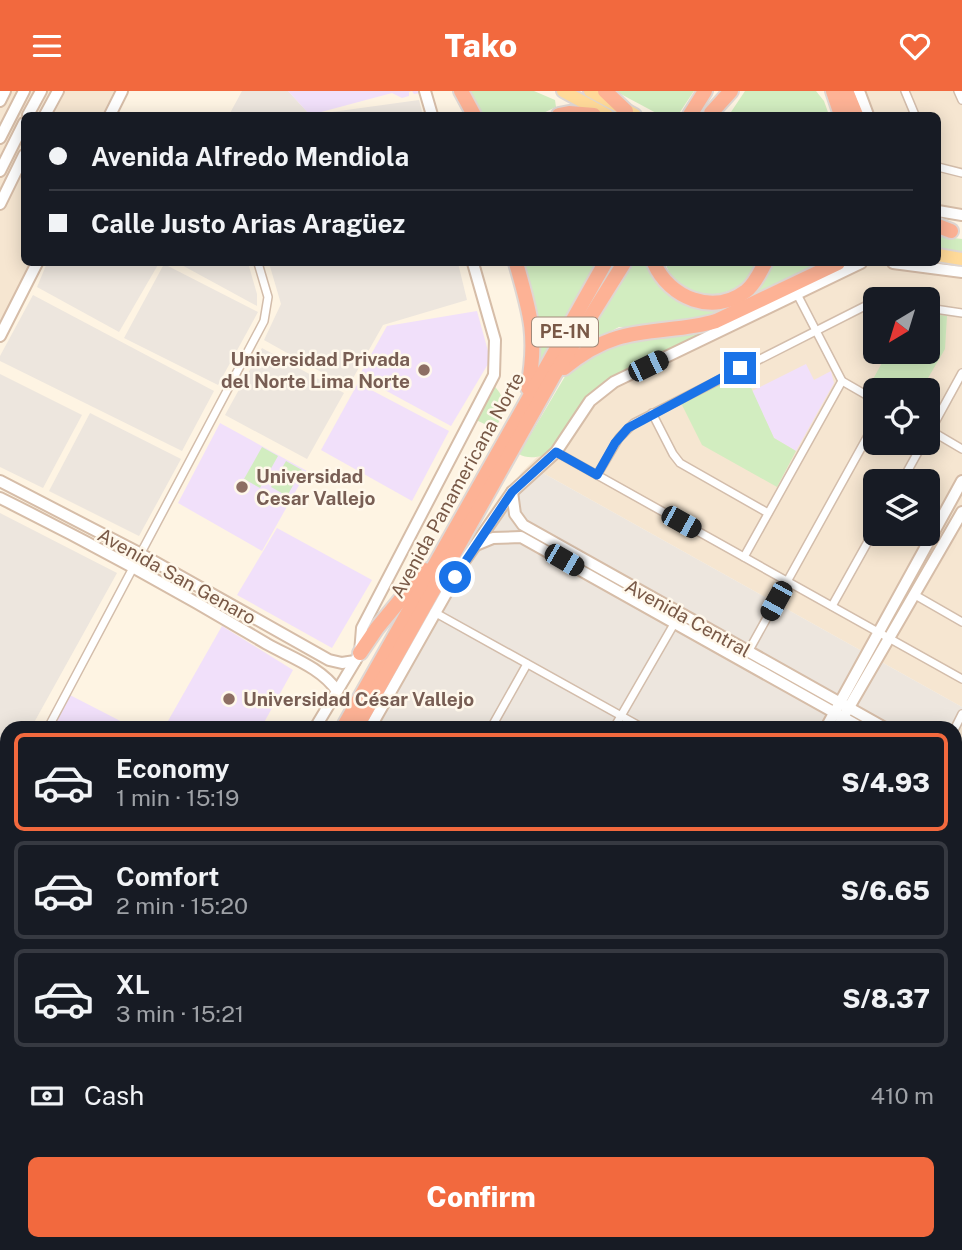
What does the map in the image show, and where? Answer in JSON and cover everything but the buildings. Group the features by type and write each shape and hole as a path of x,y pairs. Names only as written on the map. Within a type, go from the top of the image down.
{"highway":[{"path":"461,91 472,112"},
{"path":"605,91 630,112"},
{"path":"692,112 705,91"},
{"path":"711,112 723,91"},
{"path":"712,112 730,91"},
{"path":"833,91 840,112"},
{"path":"846,91 855,112"},
{"path":"517,266 534,334 526,401"},
{"name":"Avenida Panamericana Norte","path":"347,721 603,266"},
{"name":"Avenida Panamericana Norte","path":"360,721 554,375 622,266"},
{"path":"655,266 660,277 679,294 706,302 718,302 746,291 764,266"},
{"path":"554,375 600,345 637,333 700,326 716,321 842,266"},
{"path":"357,657 406,591 442,550"}],"main road":[{"path":"0,100 5,91"},
{"path":"0,138 24,91"},
{"path":"30,112 41,91"},
{"path":"47,112 58,91"},
{"path":"115,112 122,91"},
{"path":"425,91 431,112"},
{"path":"563,91 602,112"},
{"path":"590,91 629,112"},
{"path":"859,91 867,112"},
{"path":"0,171 21,129"},
{"path":"0,204 21,161"},
{"path":"941,212 962,215"},
{"path":"941,256 962,259"},
{"path":"0,336 35,266"},
{"path":"319,721 357,657 362,628 494,375 495,340 474,266"},
{"path":"374,721 434,612 476,545 512,492 556,452 590,401 614,383 797,294 842,266"},
{"path":"916,266 962,272"},
{"name":"Avenida San Genaro","path":"0,481 139,553 328,660 342,663 357,657"},
{"path":"839,721 879,632 962,481"},
{"name":"Avenida Central","path":"512,492 518,520 566,556 674,624 868,721"},
{"name":"Avenida San Genaro","path":"0,498 133,566 226,619 320,674 337,691"},
{"path":"832,721 890,638 962,512"},
{"name":"Avenida Central","path":"476,545 503,536 521,537 566,556 748,652 842,710 854,721"},
{"path":"226,619 234,607"}],"street":[{"path":"905,91 914,112"},
{"path":"958,91 962,100"},
{"path":"941,168 962,173"},
{"path":"52,721 264,321 268,297 259,266"},
{"path":"797,294 842,381 863,393"},
{"path":"597,475 623,432 652,413 863,307"},
{"path":"940,310 962,313"},
{"path":"940,411 962,373"},
{"path":"744,557 842,381"},
{"path":"652,413 680,463 768,513"},
{"path":"940,438 962,449"},
{"path":"748,652 863,445"},
{"path":"556,452 962,678"},
{"path":"832,606 866,546"},
{"path":"915,595 959,620 962,610"},
{"path":"434,612 630,721"},
{"path":"618,721 674,624"},
{"path":"495,721 527,664"}],"shaded area":[{"path":"0,91 125,91 115,112 21,112 21,266 37,266 0,337"},
{"path":"242,91 288,91 307,112 231,112"},
{"path":"288,91 412,91 409,96 402,98 392,93 321,112 307,112"},
{"path":"855,91 962,91 962,218 941,214 941,112 863,112"},
{"path":"419,100 422,112 332,112"},
{"path":"941,262 962,265 962,707 543,473 521,473 556,438 583,393 609,372 841,266 941,266"},
{"path":"46,266 157,266 119,332 37,287"},
{"path":"163,266 168,266 258,312 218,385 124,338"},
{"path":"184,266 249,266 257,294 257,306"},
{"path":"270,266 459,266 467,300 383,325 348,387 264,340 281,304"},
{"path":"33,295 214,391 182,451 0,361 0,356"},
{"name":"Universidad Privada del Norte Lima Norte","path":"477,311 488,351 488,364 451,426 359,376 387,326"},
{"path":"262,348 344,393 307,459 225,415"},
{"path":"806,364 814,380 831,371 834,383 796,451 774,438 752,391"},
{"path":"0,374 82,415 43,488 0,467"},
{"path":"358,383 449,431 412,501 321,450"},
{"path":"90,413 181,459 139,536 49,491"},
{"name":"Universidad Cesar Vallejo","path":"220,423 307,471 262,551 178,503"},
{"path":"521,473 543,473 962,707 962,710 955,721 860,721 842,711 836,721 369,721 464,554"},
{"path":"0,513 117,573 35,721 0,721"},
{"path":"277,528 372,580 332,648 237,595"},
{"name":"Universidad César Vallejo","path":"222,626 293,670 265,721 168,721"},
{"path":"66,693 120,721 52,721"},
{"path":"962,710 962,721 955,721"}],"green space":[{"path":"471,91 534,91 555,100 556,107 545,112 478,112"},
{"path":"615,91 694,91 680,112 654,112"},
{"path":"745,91 816,91 828,112 731,112"},
{"path":"941,236 962,239 962,252 941,249"},
{"path":"525,266 596,266 538,369 539,326"},
{"path":"632,266 651,266 662,285 719,305 767,266 826,266 721,315 663,327 619,327 581,347"},
{"path":"666,266 755,266 743,283 722,293 697,293 686,289 671,276"},
{"path":"757,307 608,380 593,391 553,451 536,457 519,454 567,373 586,357 617,341"},
{"path":"940,315 947,316 945,349 940,358"},
{"path":"881,364 936,364 928,378 874,378"},
{"path":"743,370 774,438 796,451 777,487 702,445 680,401"},
{"path":"493,385 503,401 501,417 495,429 474,419"},
{"path":"262,447 278,456 260,488 244,479"},
{"path":"286,461 302,470 287,496 271,487"}],"place":[{"name":"Universidad Privada del Norte Lima Norte","path":"424,370"},
{"name":"Universidad Cesar Vallejo","path":"242,487"},
{"name":"Universidad César Vallejo","path":"229,699"}],"route":[{"path":"455,577 512,492 556,452 597,475 615,443 634,423 740,368"}]}
